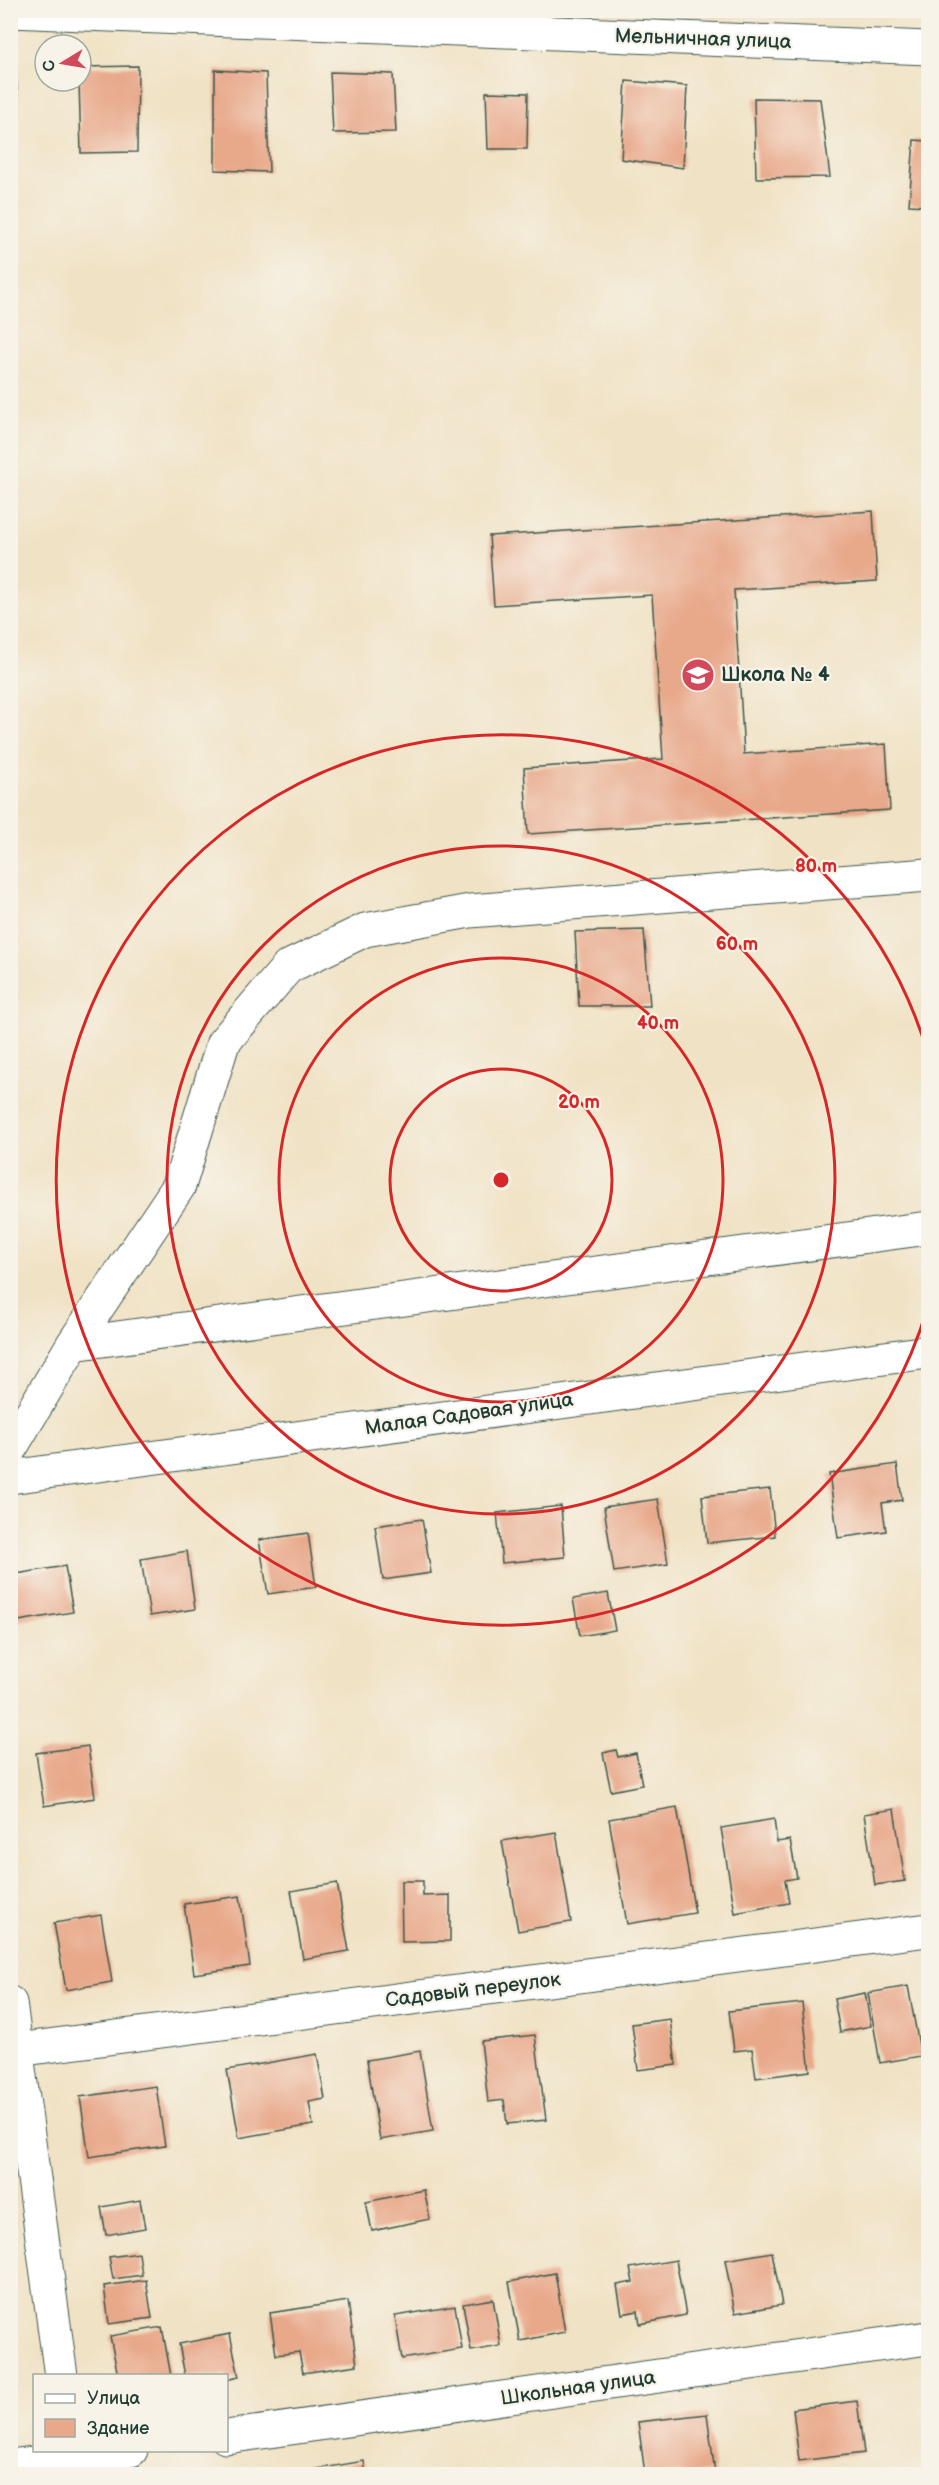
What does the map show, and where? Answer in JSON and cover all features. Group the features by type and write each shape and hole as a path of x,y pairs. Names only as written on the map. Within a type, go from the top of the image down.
{"street":[{"name":"Мельничная улица","path":"10,11 928,48"},
{"path":"10,1449 73,1344 179,1186 224,1043 288,967 365,930 470,911 928,875"},
{"path":"73,1344 928,1228"},
{"name":"Малая Садовая улица","path":"10,1477 928,1352"},
{"name":"Садовый переулок","path":"18,2050 928,1930"},
{"path":"10,2003 61,2374"},
{"name":"Школьная улица","path":"228,2437 928,2338"},
{"path":"10,2466 73,2461 125,2452"}],"building":[{"path":"10,60 15,60 19,118 10,118"},
{"path":"138,66 137,152 81,153 79,93 93,93 93,67"},
{"path":"215,70 266,73 269,172 215,170"},
{"path":"330,72 393,74 396,132 333,133"},
{"path":"626,81 687,86 683,168 621,159"},
{"path":"486,92 528,93 527,149 488,149"},
{"path":"754,98 820,99 830,177 756,178"},
{"path":"914,140 928,141 928,206 909,205"},
{"name":"Школа № 4","path":"873,511 877,581 734,590 744,754 886,744 890,810 528,834 524,768 663,759 652,595 494,605 489,536"},
{"path":"644,930 650,1006 579,1006 575,932"},
{"path":"897,1464 902,1500 882,1503 886,1531 838,1538 829,1474"},
{"path":"770,1489 775,1536 707,1543 702,1496"},
{"path":"658,1499 668,1564 614,1572 604,1507"},
{"path":"561,1506 565,1557 502,1563 497,1513"},
{"path":"422,1519 431,1573 383,1580 375,1526"},
{"path":"308,1533 316,1587 268,1594 259,1540"},
{"path":"187,1551 195,1609 150,1616 141,1559"},
{"path":"65,1566 73,1612 12,1622 10,1575"},
{"path":"608,1593 615,1630 580,1636 573,1599"},
{"path":"88,1746 95,1798 44,1806 36,1753"},
{"path":"616,1750 618,1757 636,1753 642,1785 611,1791 603,1753"},
{"path":"677,1807 695,1913 627,1924 609,1819"},
{"path":"894,1809 905,1881 875,1885 864,1814"},
{"path":"774,1819 777,1842 790,1840 797,1878 785,1880 789,1903 735,1913 721,1828"},
{"path":"556,1832 571,1922 518,1931 502,1841"},
{"path":"401,1881 423,1881 423,1896 450,1895 450,1941 402,1942"},
{"path":"337,1883 349,1951 303,1959 291,1891"},
{"path":"240,1896 250,1966 194,1974 184,1904"},
{"path":"101,1915 112,1982 66,1990 54,1923"},
{"path":"908,1986 921,2056 880,2063 868,1993"},
{"path":"865,1993 871,2026 840,2032 834,1999"},
{"path":"802,2003 810,2071 756,2078 752,2049 734,2051 729,2011"},
{"path":"670,2019 676,2065 638,2070 632,2024"},
{"path":"535,2035 546,2120 507,2124 504,2100 488,2102 481,2041"},
{"path":"420,2051 433,2131 380,2140 367,2060"},
{"path":"317,2054 325,2099 309,2102 313,2125 239,2138 227,2070"},
{"path":"156,2086 165,2146 89,2157 80,2097"},
{"path":"424,2190 430,2219 372,2231 366,2202"},
{"path":"140,2200 145,2228 106,2235 101,2207"},
{"path":"772,2252 782,2305 735,2313 725,2260"},
{"path":"139,2253 142,2275 113,2279 109,2257"},
{"path":"676,2260 686,2315 640,2324 638,2311 622,2314 617,2285 633,2282 630,2268"},
{"path":"555,2273 565,2332 520,2341 509,2282"},
{"path":"146,2280 152,2318 109,2324 104,2286"},
{"path":"493,2299 501,2346 471,2351 463,2304"},
{"path":"348,2301 357,2365 303,2373 299,2352 276,2355 270,2313"},
{"path":"455,2306 462,2349 402,2359 395,2316"},
{"path":"162,2327 171,2374 118,2374 110,2336"},
{"path":"230,2334 239,2377 228,2380 228,2374 185,2374 179,2344"},
{"path":"857,2401 864,2453 799,2461 793,2409"},
{"path":"707,2414 715,2473 645,2474 638,2422"},
{"path":"364,2461 366,2474 312,2474 311,2470"}],"place":[{"name":"Школа № 4","path":"698,675"}]}
